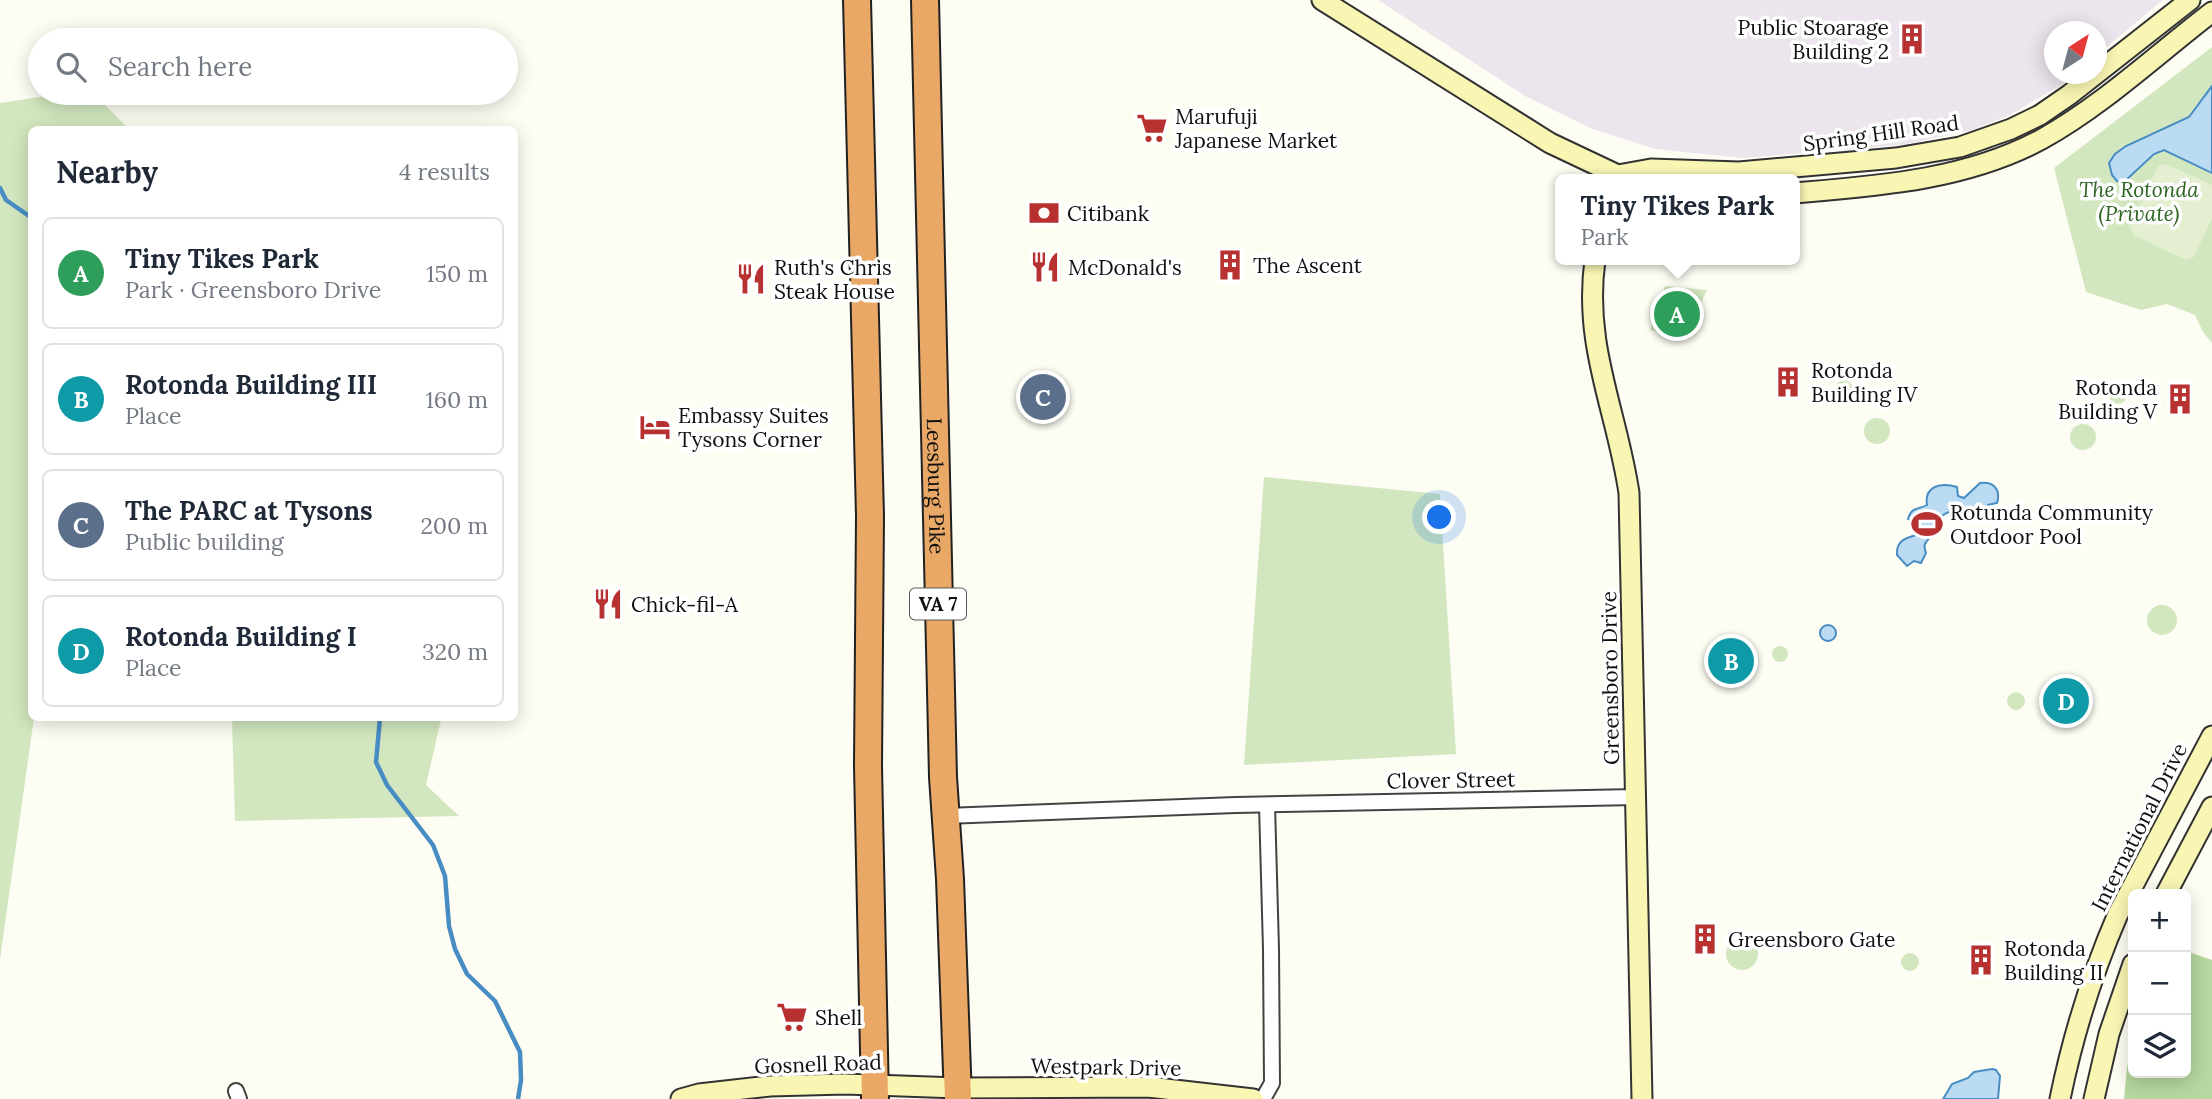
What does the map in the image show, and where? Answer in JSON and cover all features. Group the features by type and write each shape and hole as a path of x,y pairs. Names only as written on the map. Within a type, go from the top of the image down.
{"highway":[{"path":"857,0 871,547 868,765 875,1091"},
{"name":"Leesburg Pike","path":"925,0 938,587 958,1093"}],"main road":[{"name":"Spring Hill Road","path":"1322,0 1550,143 1612,174"},
{"name":"Spring Hill Road","path":"1634,174 1651,169 1739,172 1896,158 1960,147 1986,139 2040,115 2080,87 2190,0"},
{"path":"1800,192 1894,184 1949,173 2012,152 2074,119 2212,12"},
{"name":"Greensboro Drive","path":"1594,265 1591,300 1594,336 1623,454 1629,493 1642,1099"},
{"name":"International Drive","path":"2060,1099 2078,1021 2106,941 2212,736"},
{"path":"2169,889 2212,807"},
{"path":"2094,1099 2109,1034 2128,979"},
{"name":"Gosnell Road","path":"681,1099 699,1094 770,1086 958,1093"},
{"name":"Westpark Drive","path":"958,1093 1148,1087 1253,1099"}],"street":[{"name":"Clover Street","path":"945,816 1267,805 1636,797"},
{"path":"1263,1099 1272,1083 1267,805"}],"shaded area":[{"path":"1378,0 2163,0 2107,47 2107,21 2044,21 2044,84 2062,84 2010,115 1972,130 1903,145 1743,158 1655,149 1590,128 1525,96"}],"green space":[{"name":"The Rotonda (Private)","path":"2212,47 2212,343 2195,315 2167,304 2141,310 2086,292 2054,168"},
{"path":"28,99 28,105 105,105 126,126 28,126 28,721 34,721 0,959 0,103"},
{"path":"2166,164 2212,185 2212,218 2194,257 2186,260 2133,235 2130,226 2158,166"},
{"path":"1665,286 1707,290 1685,337 1650,330"},
{"path":"1844,380 1850,383 1853,389 1850,395 1844,398 1838,395 1835,389 1838,383"},
{"path":"2118,386 2124,389 2127,395 2124,401 2118,404 2112,401 2109,395 2112,389"},
{"path":"1877,418 1886,422 1890,431 1886,440 1877,444 1868,440 1864,431 1868,422"},
{"path":"2083,424 2092,428 2096,437 2092,446 2083,450 2074,446 2070,437 2074,428"},
{"path":"1264,477 1440,494 1456,754 1244,765"},
{"path":"2162,605 2173,609 2177,620 2173,631 2162,635 2151,631 2147,620 2151,609"},
{"path":"1777,646 1783,646 1788,654 1786,660 1777,662 1772,657 1772,651"},
{"path":"2016,692 2024,697 2025,701 2020,709 2016,710 2008,705 2007,701 2012,693"},
{"path":"232,721 441,721 426,785 459,816 235,821"},
{"path":"1742,938 1753,943 1758,954 1753,965 1742,970 1731,965 1726,954 1731,943"},
{"path":"1910,953 1916,956 1919,962 1916,968 1910,971 1904,968 1901,962 1904,956"},
{"path":"2191,953 2212,960 2212,1099 2124,1099 2128,1064 2128,1078 2191,1078"}],"water":[{"path":"2212,86 2212,173 2164,150 2154,154 2124,182 2117,181 2112,175 2109,163 2115,154 2126,146 2189,117"},
{"name":"Rotunda Community Outdoor Pool","path":"1980,483 1989,483 1995,487 1998,494 1997,503 1988,505 1984,512 1951,512 1944,515 1938,520 1934,532 1926,542 1926,553 1921,563 1914,561 1907,566 1897,555 1900,543 1916,535 1919,530 1916,523 1908,519 1913,510 1927,505 1928,493 1935,487 1957,487 1958,496 1964,498"},
{"path":"1825,625 1831,625 1836,633 1834,639 1825,641 1820,636 1820,630"},
{"path":"1992,1069 2000,1076 1998,1099 1943,1099 1952,1084 1968,1078 1974,1072"}],"waterway":[{"path":"0,188 6,200 28,215"},
{"path":"380,721 376,762 387,785 433,845 445,876 449,926 455,949 467,974 495,1001 520,1052 521,1080 518,1099"}],"place":[{"name":"Public Stoarage Building 2","path":"1912,39"},
{"name":"Marufuji Japanese Market","path":"1152,128"},
{"name":"Citibank","path":"1044,213"},
{"name":"The Ascent","path":"1230,265"},
{"name":"McDonald's","path":"1045,267"},
{"name":"Ruth's Chris Steak House","path":"751,279"},
{"name":"Tiny Tikes Park","path":"1677,314"},
{"name":"Rotonda Building IV","path":"1788,382"},
{"name":"The PARC at Tysons","path":"1043,397"},
{"name":"Rotonda Building V","path":"2180,399"},
{"name":"Embassy Suites Tysons Corner","path":"655,427"},
{"name":"Rotunda Community Outdoor Pool","path":"1927,524"},
{"name":"Chick-fil-A","path":"608,604"},
{"name":"Rotonda Building III","path":"1731,661"},
{"name":"Rotonda Building I","path":"2066,701"},
{"name":"Greensboro Gate","path":"1705,939"},
{"name":"Rotonda Building II","path":"1981,960"},
{"name":"Shell","path":"792,1017"}]}
